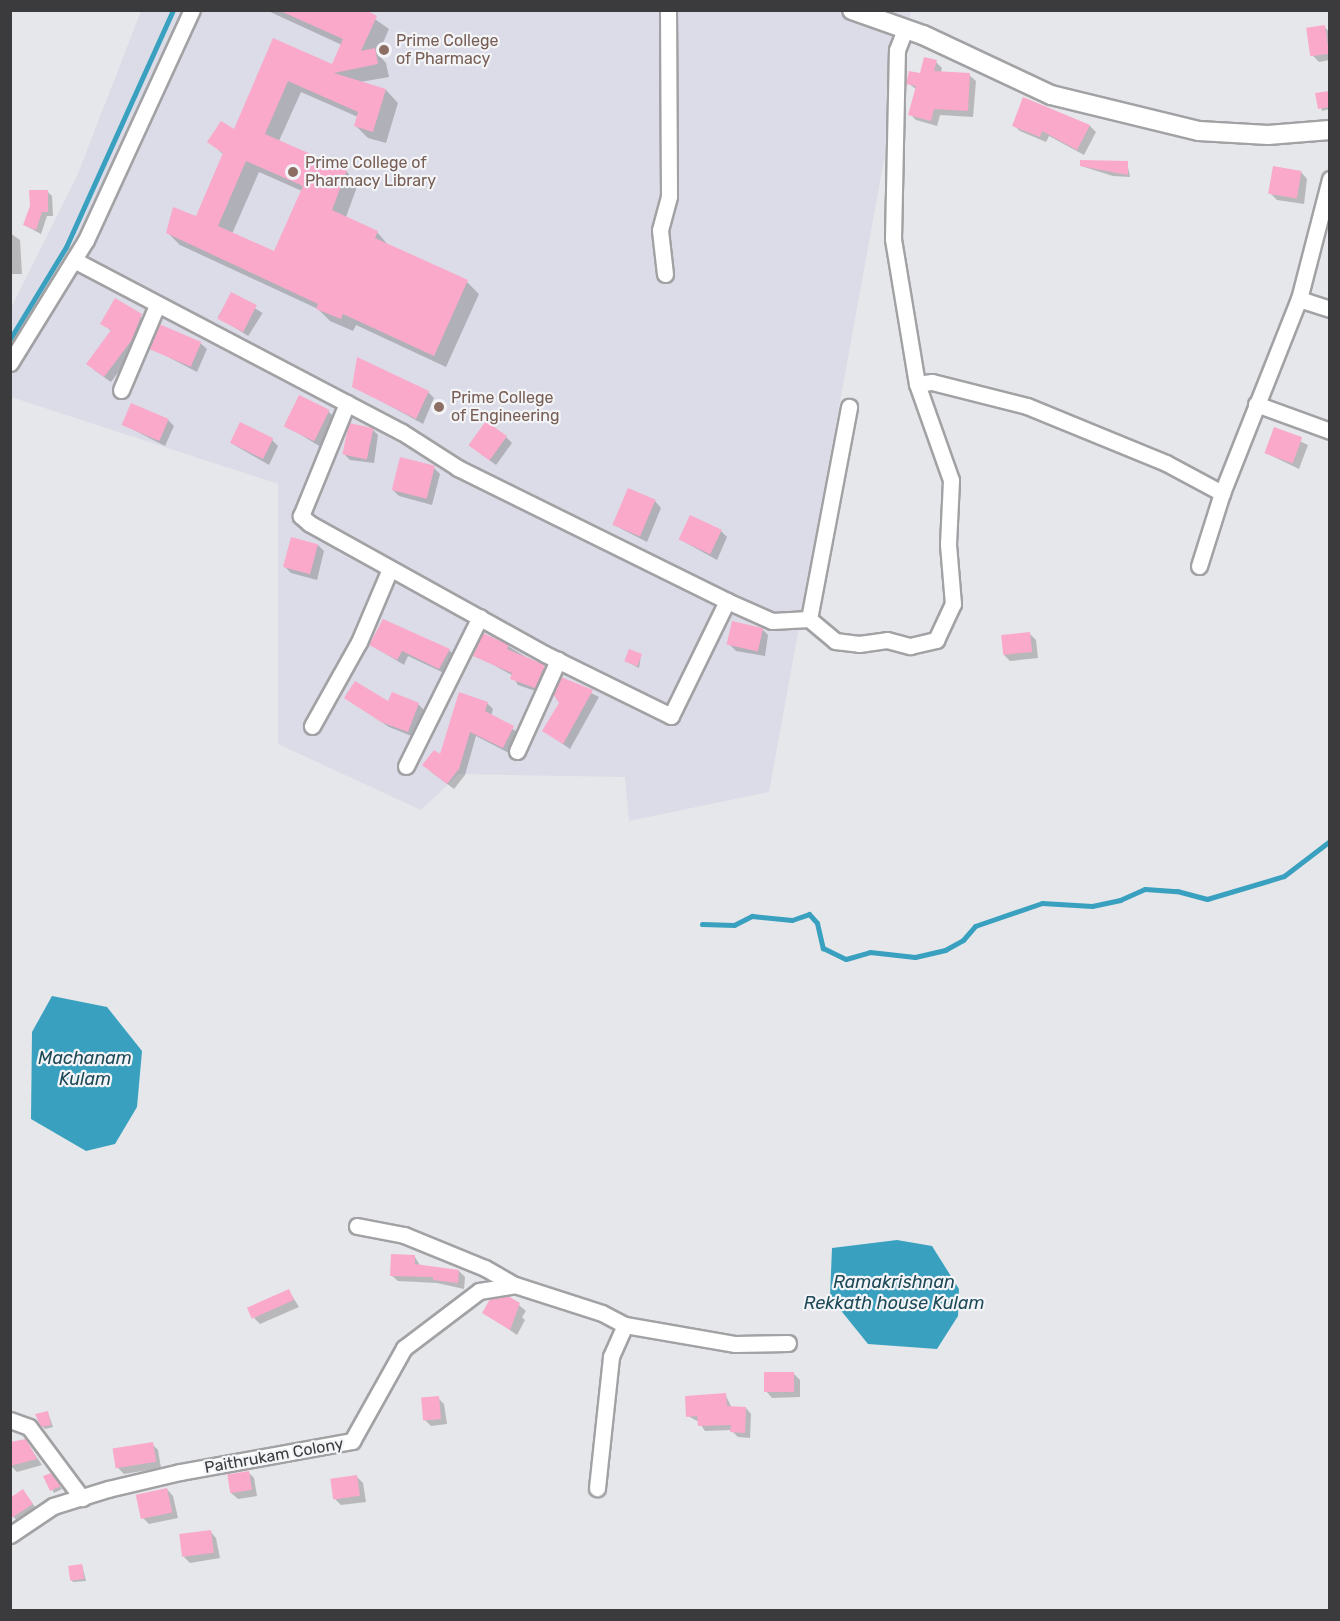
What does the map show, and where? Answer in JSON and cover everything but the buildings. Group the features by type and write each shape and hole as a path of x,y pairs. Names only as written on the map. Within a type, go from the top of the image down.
{"street":[{"path":"10,363 74,260 166,74 192,10"},
{"path":"665,274 660,230 669,195 668,10"},
{"path":"852,10 905,29 1051,95 1199,131 1268,135 1329,130"},
{"path":"74,260 402,432 458,468 772,621 809,619 835,640 859,644 886,640 910,646 936,640 953,604 948,544 951,480 917,384 893,239 897,50 905,29"},
{"path":"1199,566 1222,493 1299,299 1329,179"},
{"path":"1299,299 1329,309"},
{"path":"121,390 157,305"},
{"path":"917,384 932,382 1027,406 1166,464 1222,493"},
{"path":"347,403 302,516 390,569 558,660 671,716 727,601"},
{"path":"1256,404 1329,431"},
{"path":"809,619 849,407"},
{"path":"312,726 359,642 390,569"},
{"path":"406,766 480,617"},
{"path":"518,751 558,660"},
{"path":"357,1226 404,1235 485,1268 515,1285"},
{"path":"479,1291 485,1268"},
{"name":"Paithrukam Colony","path":"10,1535 53,1506 82,1498 180,1472 352,1441 404,1348 479,1291 515,1285 602,1313 625,1325 724,1343 788,1343"},
{"path":"597,1488 611,1357 625,1325"},
{"path":"10,1420 29,1427 82,1498"}],"shaded area":[{"name":"Prime College of Engineering","path":"141,11 911,11 769,792 629,821 625,777 459,774 421,810 278,744 278,484 11,397 10,310 77,176"}],"water":[{"name":"Machanam Kulam","path":"52,996 107,1007 142,1051 137,1107 115,1144 86,1151 31,1119 32,1032"},
{"name":"Ramakrishnan Rekkath house Kulam","path":"897,1240 932,1246 959,1289 958,1316 937,1349 868,1344 830,1297 832,1248"}],"waterway":[{"path":"10,339 66,247 173,10"},
{"path":"702,924 734,925 752,916 792,920 809,914 817,923 823,948 846,959 870,952 915,957 945,950 963,940 975,926 1042,903 1092,906 1120,900 1145,889 1177,891 1207,899 1284,876 1330,841"}],"place":[{"name":"Prime College of Pharmacy","path":"384,50"},
{"name":"Prime College of Pharmacy Library","path":"293,172"},
{"name":"Prime College of Engineering","path":"439,407"}]}
